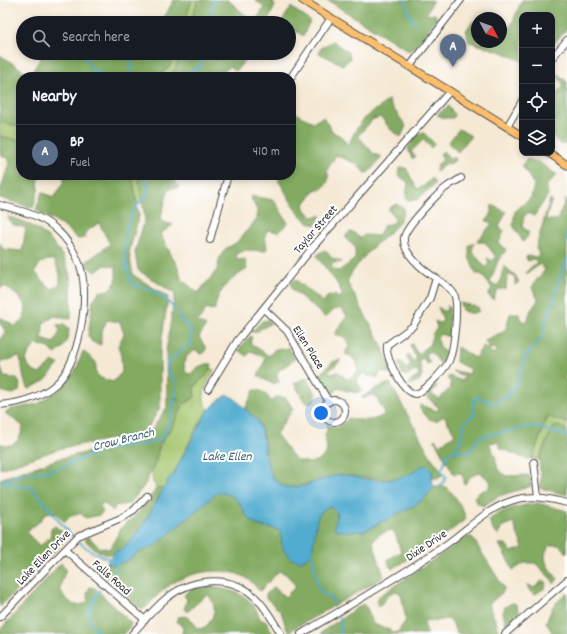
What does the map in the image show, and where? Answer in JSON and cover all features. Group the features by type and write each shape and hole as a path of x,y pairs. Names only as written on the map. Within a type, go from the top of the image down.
{"main road":[{"path":"302,0 519,134"},
{"path":"554,156 567,165"}],"street":[{"path":"410,66 461,0"},
{"path":"294,72 331,18"},
{"path":"555,54 567,40"},
{"name":"Taylor Street","path":"208,389 229,352 313,247 450,91"},
{"path":"507,127 519,106"},
{"path":"436,278 430,298 413,326 387,345 388,356 405,389 415,394 424,390 450,359 457,306 450,288 436,278 407,251 404,238 405,233 427,207 447,187 461,178"},
{"path":"210,240 227,180"},
{"path":"0,205 36,216 55,228 73,251 80,268 84,285 80,333 75,356 67,371 56,384 40,395 20,403 0,404"},
{"name":"Ellen Place","path":"264,309 290,336 329,402"},
{"path":"534,462 538,497"},
{"name":"Lake Ellen Drive","path":"0,617 78,536 121,518 134,510 147,496"},
{"name":"Dixie Drive","path":"302,634 422,561 495,507 521,498 538,497 567,503"},
{"name":"Falls Road","path":"65,550 145,620"},
{"path":"506,634 567,580"},
{"path":"132,634 168,597 179,590 198,583 219,581 239,586 255,597 281,634"}],"green space":[{"path":"174,0 192,0 186,16 165,16"},
{"path":"192,0 198,0 192,16 186,16"},
{"path":"198,0 228,0 246,16 192,16"},
{"path":"255,0 272,0 275,6 270,16 259,16 264,7"},
{"path":"327,0 433,0 426,15 435,14 437,18 415,47 409,51"},
{"path":"522,0 567,0 567,28 555,42 555,12 519,12 519,60 489,48 507,48 507,33"},
{"path":"291,7 310,21 303,36 296,31 296,16 285,16"},
{"path":"471,24 471,43 469,42 466,30"},
{"path":"333,41 349,53 350,59 343,65 319,53 321,48"},
{"path":"0,55 26,72 16,72 16,126 0,122"},
{"path":"40,60 172,60 170,66 163,72 32,72"},
{"path":"172,60 179,60 173,72 163,72 170,66"},
{"path":"179,60 245,60 236,71 230,66 223,72 173,72"},
{"path":"557,75 567,82 567,145 560,144 555,139 555,95 563,87 563,84"},
{"path":"389,99 390,104 406,126 401,137 390,129 381,117 373,119 358,136 374,154 382,157 369,172 365,173 357,164 336,155 327,170 327,184 320,190 316,189 304,204 306,210 312,217 321,215 316,225 310,223 304,219 294,207 278,180 296,180 296,113 314,122 323,117 333,132 342,137 348,146 356,129 363,120 372,111 378,109"},
{"path":"448,106 455,115 453,118 445,118 437,115"},
{"path":"0,122 16,126 16,140 0,136"},
{"path":"459,129 471,136 458,152 448,143"},
{"path":"423,132 435,144 431,148 423,140 411,152 416,156 413,159 408,148 417,135"},
{"path":"0,136 16,140 16,180 39,180 38,191 33,208 0,198 0,192 10,160 0,154"},
{"path":"443,151 451,159 453,157 455,160 450,164 446,163 437,172 437,165 443,160 440,154"},
{"path":"527,159 539,162 557,175 547,185 548,195 534,216 528,213 524,216 522,227 528,231 528,236 523,242 513,225 515,211 531,198 534,185 522,165"},
{"path":"400,168 406,168 417,189 424,186 432,178 435,184 417,200 409,200 406,198 408,182 399,176 398,172"},
{"path":"64,180 133,180 139,216 129,253 133,275 168,297 160,353 160,408 144,433 62,448 0,469 0,443 9,445 16,442 21,435 23,426 5,413 11,409 38,404 61,389 76,370 83,351 96,362 96,373 101,378 113,382 122,372 121,356 118,346 124,334 120,322 107,320 101,334 101,345 92,342 88,336 93,300 99,292 108,290 116,282 116,267 105,265 95,272 85,263 110,244 99,223 85,232 85,238 78,239 64,227 36,210 42,192 54,198"},
{"path":"133,180 139,180 142,202 137,206"},
{"path":"139,180 175,180 179,188 172,188 168,191 160,221 173,225 160,234 179,269 181,279 198,293 217,270 220,257 225,249 236,243 257,219 257,210 250,196 274,200 288,223 278,232 268,230 265,234 267,249 264,251 246,250 236,254 237,260 245,259 247,269 230,281 221,291 215,310 208,309 203,312 204,314 197,322 206,326 199,337 206,348 204,353 200,354 196,350 189,354 185,359 184,365 186,373 191,374 198,367 206,364 212,364 211,368 205,377 199,381 194,388 195,397 185,404 176,397 176,400 183,406 172,427 159,445 156,461 144,486 129,504 115,506 113,511 102,503 100,507 103,511 100,515 85,518 80,513 69,517 65,522 54,512 46,513 39,522 26,532 40,546 50,537 51,529 55,526 63,532 65,540 0,607 0,479 58,459 146,439 167,407 166,351 175,294 138,270 135,252 145,219"},
{"path":"550,199 552,200 546,217 547,220 557,220 566,199 567,201 567,374 564,378 567,382 567,423 547,416 532,459 524,458 500,448 498,442 489,443 495,456 498,470 506,476 528,475 531,479 531,486 499,496 483,506 477,503 474,497 481,491 488,489 491,482 480,472 470,477 464,484 464,479 461,473 454,474 434,440 435,439 440,445 455,434 444,416 436,421 429,419 420,409 420,405 437,411 439,408 427,397 427,394 434,385 437,386 431,394 439,399 450,388 451,383 447,378 449,376 462,381 464,376 453,371 470,374 470,369 456,362 457,347 475,358 483,346 494,354 497,348 489,349 485,340 505,331 510,314 519,314 523,322 526,322 538,299 532,288 545,270 540,264 527,274 526,272 537,262 534,259 528,261 526,258 527,256 537,257 539,254 536,248"},
{"path":"396,204 404,208 400,220 396,226 364,257 347,282 380,342 394,375 380,371 379,376 376,378 372,375 368,377 364,373 356,380 362,391 356,393 338,388 333,394 327,391 320,375 329,365 334,361 341,360 328,372 332,374 338,372 345,378 349,379 358,371 357,363 350,355 346,355 346,351 349,347 346,339 343,336 335,335 347,316 341,308 334,310 326,318 292,289 291,283 295,279 323,302 328,296 335,295 339,298 342,296 336,282 317,256 325,250 332,258 342,262 334,263 331,266 335,270 339,271 355,259 355,247 346,239 346,235 350,232 354,233 360,238 365,235 378,236 384,225 394,223 395,219 388,209"},
{"path":"492,205 506,212 499,227 504,231 499,242 506,250 498,261 490,282 494,285 499,285 504,266 515,275 519,282 515,285 515,276 510,275 507,277 506,288 497,290 493,300 488,295 492,288 481,274 476,274 469,257 469,245 474,243 472,251 485,267 489,263 487,258 492,261 496,257 485,242 477,242 492,223 486,221 491,215"},
{"path":"8,217 30,225 50,239 64,259 71,282 71,319 55,316 43,323 42,339 54,343 60,331 57,325 64,324 69,328 65,343 55,354 49,348 36,344 26,360 31,370 39,374 53,362 59,364 46,380 29,389 26,386 19,356 0,363 0,339 6,331 0,324 0,317 15,326 24,320 26,306 19,297 5,286 0,288 0,243 3,249 22,251 26,228 11,224","holes":["48,260 54,260 60,274 60,284 53,289 47,286 35,272 40,263"]},
{"path":"460,303 478,307 479,311 468,313 462,310"},
{"path":"447,306 449,307 449,337 440,334 437,338 441,349 448,355 445,361 441,364 430,351 425,354 430,363 427,364 423,358 419,360 422,375 420,380 410,385 409,382 419,376 417,370 406,376 403,375 398,364 401,362 406,369 411,365 406,357 408,354 414,363 416,358 410,345 412,344 417,353 420,354 427,346 429,346 433,333 437,328 435,321 440,323 443,321 438,307 444,311 447,310"},
{"path":"268,320 271,323 256,332 251,332 262,321"},
{"path":"250,336 252,337 250,343 269,356 275,349 286,349 288,347 295,359 278,371 277,376 279,382 273,384 258,376 265,360 263,356 251,351 247,356 238,350"},
{"path":"0,365 4,377 17,378 20,384 19,391 13,394 0,391"},
{"path":"211,368 214,370 207,384 204,395 204,400 209,409 195,431 173,475 163,489 160,487 155,491 156,485 153,483 152,474 157,454 167,433 183,406 176,400 176,397 185,404 195,397 194,388"},
{"path":"306,378 316,394 315,400 306,404 294,383"},
{"path":"390,383 431,457 444,474 438,478 433,478 430,469 422,466 415,472 401,478 374,479 340,477 325,479 296,487 280,484 274,478 270,470 258,421 245,409 254,390 267,395 272,402 276,397 286,398 293,409 276,434 296,460 310,463 321,459 327,451 325,435 327,425 338,428 349,418 368,420 378,418 385,413 375,395 361,398 377,388"},
{"path":"548,416 567,423 567,430 559,426 550,433 539,459 532,459"},
{"path":"558,426 567,430 567,495 540,488 541,477 539,459 554,427"},
{"path":"441,485 453,494 460,504 466,519 433,544 392,569 389,565 388,559 401,552 395,533 390,530 378,535 373,542 384,577 290,631 287,630 281,612 266,598 266,594 274,587 285,597 296,586 286,574 279,571 260,591 249,580 234,573 216,571 190,575 167,587 144,609 141,609 105,576 103,572 107,564 118,564 127,561 137,553 156,545 218,492 226,494 236,500 249,518 257,525 274,528 281,531 283,549 301,561 312,554 313,533 316,520 319,514 330,506 334,508 337,513 335,522 364,531 424,499 433,488"},
{"path":"160,487 163,489 147,518 124,548 115,553 106,554 88,544 84,539 89,537 99,547 109,549 120,530 138,513 153,493"},
{"path":"538,503 567,511 567,553 559,545 550,545 545,554 546,563 558,579 554,584 552,580 535,563 525,563 513,570 499,544 506,544 511,552 523,548 513,522 501,527 499,535 494,532 489,520 506,510"},
{"path":"467,537 472,537 504,588 503,592 489,604 499,631 493,634 457,634 450,619 435,621 427,620 424,623 427,634 321,634 323,631 363,604 367,608 373,624 394,633 398,632 406,620 401,594 396,591 389,594 379,607 377,603 378,597"},
{"path":"61,563 66,569 61,585 64,596 74,605 80,605 88,602 87,593 90,587 95,588 131,623 130,627 124,634 0,634 0,630"},
{"path":"542,581 546,582 545,588 534,595 529,590 527,584 534,588"},
{"path":"212,587 228,590 242,595 252,604 260,619 267,622 273,634 182,634 183,628 177,622 177,617 185,616 193,621 196,628 200,629 209,623 214,611 214,604 209,595 205,596 187,612 184,609 187,599 184,596 193,589"},
{"path":"567,592 567,634 553,634 546,622 554,605"},
{"path":"512,603 516,604 520,615 514,622 506,625 503,612 505,607"}],"water":[{"name":"Lake Ellen","path":"227,395 238,401 258,422 268,464 275,479 281,485 287,487 302,486 340,475 372,480 395,479 415,471 421,466 427,465 432,470 433,488 424,499 415,505 364,531 345,531 335,529 337,513 330,506 328,507 320,513 317,519 312,554 301,561 291,559 283,549 280,531 274,528 257,525 249,518 236,500 226,494 218,492 156,545 137,553 127,561 118,564 105,564 116,551 123,548 139,531 169,478 173,475 206,413"}],"waterway":[{"name":"Crow Branch","path":"212,16 211,12 214,0"},
{"path":"406,0 409,14 415,24"},
{"path":"86,60 93,72"},
{"path":"130,60 133,67 129,70 130,72"},
{"name":"Crow Branch","path":"190,72 200,67 202,60"},
{"name":"Crow Branch","path":"145,180 148,187 148,193 131,215 126,235 125,256 129,276 133,285 157,293 171,304 175,310"},
{"path":"567,231 567,242"},
{"path":"454,451 460,442 465,422 474,415 473,406 475,398 477,397 492,403 499,402 500,398 506,398 518,381 526,356 543,337 546,319 554,300 560,277 567,259"},
{"name":"Crow Branch","path":"0,483 24,473 44,472 64,466 102,451 121,446 142,445 161,439 169,424 175,398 176,381 168,372 167,362 191,343 191,330 178,316"},
{"path":"430,486 439,486 443,483 446,477 441,470 444,465 446,455 454,451 469,452 480,437 531,426 567,436"},
{"path":"6,481 9,485 31,487 75,539 97,554 110,559"},
{"path":"311,552 317,579 316,583 322,593 330,597 334,603"},
{"path":"111,578 118,563"},
{"path":"100,590 89,610 90,623 100,634"},
{"path":"340,617 341,626 339,630 341,634"}],"place":[{"name":"BP","path":"453,67"}]}
